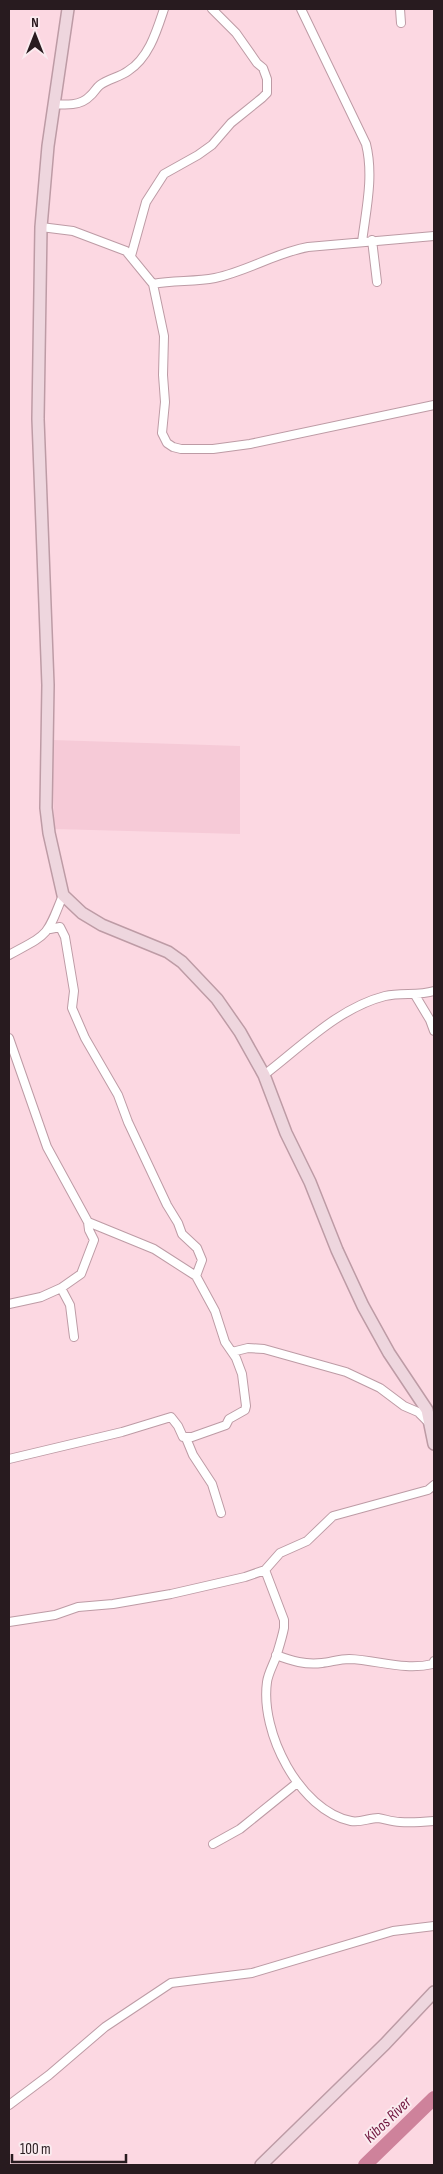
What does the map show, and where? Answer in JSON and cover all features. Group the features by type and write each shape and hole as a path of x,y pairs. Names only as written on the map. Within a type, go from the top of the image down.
{"main road":[{"path":"68,9 53,104 41,227 38,419 48,685 46,808 49,833 63,895 82,913 102,925 168,952 182,962 217,998 240,1032 264,1075 286,1133 310,1182 362,1306 389,1353 431,1407 434,1444"},
{"path":"261,2165 385,2044 434,1992"}],"street":[{"path":"53,104 67,105 89,98 100,84 129,71 142,60 161,23 164,9"},
{"path":"131,256 146,202 164,174 212,145 231,123 266,93 267,79 263,68 257,63 236,33 212,9"},
{"path":"301,9 366,144 369,157 368,195 362,242"},
{"path":"400,9 402,23"},
{"path":"41,227 73,231 109,244 131,256 153,284 164,336 163,374 166,402 162,433 167,443 173,447 181,449 213,449 250,444 434,405"},
{"path":"153,284 178,280 189,282 216,278 256,266 288,251 324,244 434,236"},
{"path":"372,240 377,282"},
{"path":"9,955 37,941 50,928 63,895"},
{"path":"50,928 60,927 65,937 74,991 72,1008 82,1030 118,1095 128,1122 182,1234 197,1248 202,1260 196,1276"},
{"path":"264,1075 318,1032 352,1009 387,995 415,995 434,991"},
{"path":"415,995 430,1020 434,1031"},
{"path":"9,1038 11,1051 47,1147 88,1222 89,1230 94,1240 81,1274 61,1288 41,1297 9,1304"},
{"path":"88,1222 154,1249 196,1276 215,1311 226,1342 242,1374 245,1410 229,1419 226,1425 186,1438"},
{"path":"61,1288 70,1305 74,1337"},
{"path":"232,1352 248,1348 264,1349 346,1372 380,1388 404,1406 418,1412 432,1426"},
{"path":"9,1459 122,1432 171,1418 186,1438 193,1455 212,1484 221,1513"},
{"path":"9,1622 55,1615 78,1607 113,1604 170,1594 245,1577 265,1570 280,1553 307,1541 333,1516 428,1490 434,1485"},
{"path":"265,1570 284,1620 284,1628 267,1680 267,1707 276,1745 285,1765 297,1783 336,1816 353,1822 378,1818 400,1822 434,1821"},
{"path":"276,1655 309,1664 348,1659 420,1667 433,1664 434,1662"},
{"path":"213,1844 240,1830 297,1783"},
{"path":"9,2105 49,2075 105,2027 170,1984 252,1973 392,1931 434,1926"}],"shaded area":[{"path":"52,740 240,746 240,834 54,829"}],"waterway":[{"name":"Kibos River","path":"365,2165 434,2098"}]}
